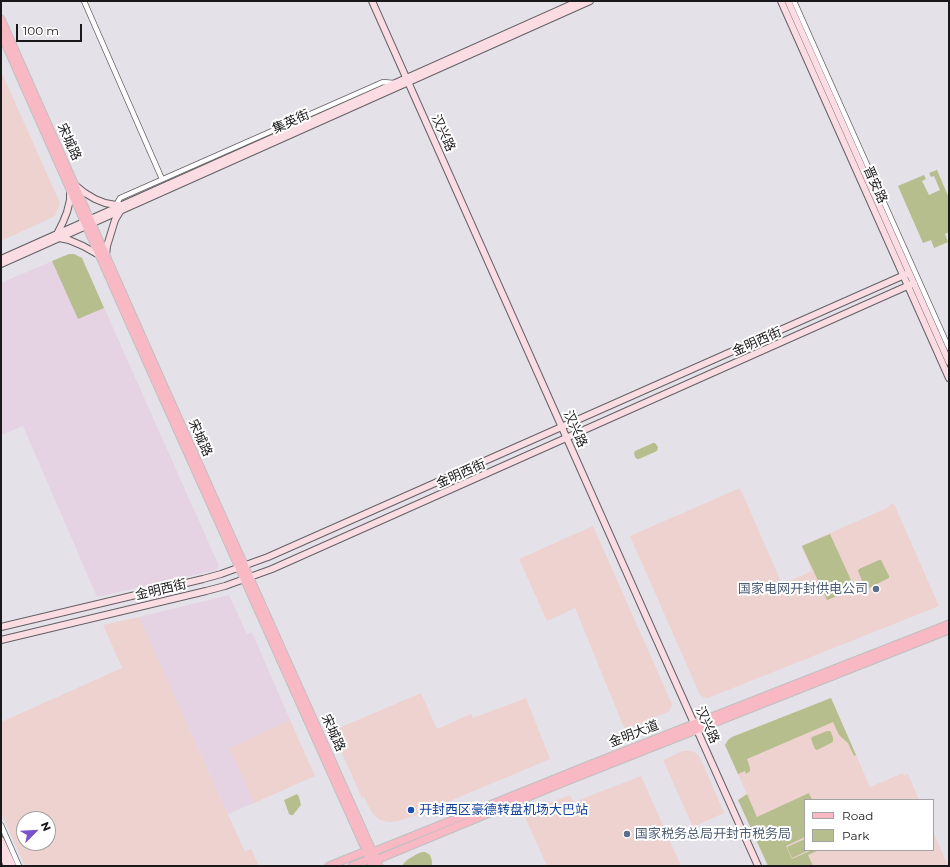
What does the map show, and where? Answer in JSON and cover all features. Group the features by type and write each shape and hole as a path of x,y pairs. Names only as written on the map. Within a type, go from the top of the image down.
{"main road":[{"name":"宋城路","path":"1,19 72,187"},
{"name":"宋城路","path":"1,34 88,222 247,578 352,806 373,859"},
{"name":"金明大道","path":"352,866 373,859 562,783 949,624"},
{"name":"金明大道","path":"694,728 949,630"},
{"name":"金明大道","path":"329,866 373,859"}],"street":[{"path":"84,1 162,179"},
{"name":"汉兴路","path":"368,1 406,81"},
{"name":"汉兴路","path":"372,1 406,81 755,866"},
{"name":"集英街","path":"1,264 118,207 394,83 406,81 579,1"},
{"name":"集英街","path":"118,207 590,1"},
{"name":"晋安路","path":"781,1 911,285 949,362"},
{"name":"晋安路","path":"788,1 906,274"},
{"path":"794,1 949,348"},
{"path":"118,207 95,199 72,187 70,200 58,236 102,255 107,246 115,220 118,207 120,198 383,82 394,83"},
{"name":"集英街","path":"1,259 58,236"},
{"name":"金明西街","path":"1,627 203,579 268,557 906,274"},
{"name":"晋安路","path":"911,285 949,378"},
{"name":"金明西街","path":"1,640 206,591 272,569 911,285"},
{"name":"汉兴路","path":"694,728 758,866"},
{"path":"1,825 19,866"},
{"path":"1,840 13,866"},
{"path":"1,852 7,866"}],"shaded area":[{"path":"1,71 60,203 55,216 1,241"},
{"path":"69,254 74,254 82,258 219,566 216,570 97,597 23,426 1,435 1,283"},
{"path":"740,488 782,584 812,571 801,546 894,504 939,606 708,698 703,697 700,695 630,536"},
{"path":"593,526 672,704 670,711 625,730 575,608 547,621 519,559"},
{"path":"229,595 247,634 252,632 290,720 229,748 254,803 228,814 139,617"},
{"path":"139,617 245,852 251,849 259,866 25,866 18,851 56,851 56,811 16,811 16,846 1,813 1,722 122,668 103,625"},
{"path":"421,693 437,729 471,714 473,718 526,698 550,759 399,821 389,822 380,820 372,813 364,797 362,798 332,731"},
{"path":"831,698 870,787 903,773 904,776 908,774 919,799 804,799 804,851 934,851 934,833 948,866 779,866 725,745 732,737"},
{"path":"290,720 315,776 254,803 229,748"},
{"path":"683,751 691,751 700,757 724,813 693,827 663,760"},
{"name":"国家税务总局开封市税务局","path":"641,776 681,866 547,866 523,813 570,795 574,802"}],"green space":[{"path":"937,170 949,198 949,232 945,234 948,242 934,248 931,240 923,243 898,186 924,175 926,179 922,181 929,195 940,190 934,176 931,177 929,173"},
{"path":"69,254 74,254 82,258 104,308 78,319 52,261"},
{"path":"655,443 658,447 657,451 639,459 635,457 635,451"},
{"path":"830,534 855,589 827,600 802,546"},
{"path":"881,560 889,578 867,589 865,588 858,571 859,569"},
{"path":"831,698 856,755 854,756 848,743 839,735 833,722 747,759 750,771 746,774 745,771 738,774 725,745 728,740 732,737"},
{"path":"827,731 831,732 833,742 817,750 815,749 811,739 812,737"},
{"path":"809,793 812,799 804,799 804,837 786,846 792,859 810,851 817,851 808,855 813,866 768,866 738,800 747,794 757,817"},
{"path":"297,794 301,805 293,815 291,815 289,814 284,800"},
{"path":"804,839 804,851 807,851 792,858 787,847"},
{"path":"422,852 430,855 432,866 402,866 407,860"}],"place":[{"name":"国家电网开封供电公司","path":"876,589"},
{"name":"开封西区豪德转盘机场大巴站","path":"411,810"},
{"name":"国家税务总局开封市税务局","path":"627,834"}]}
